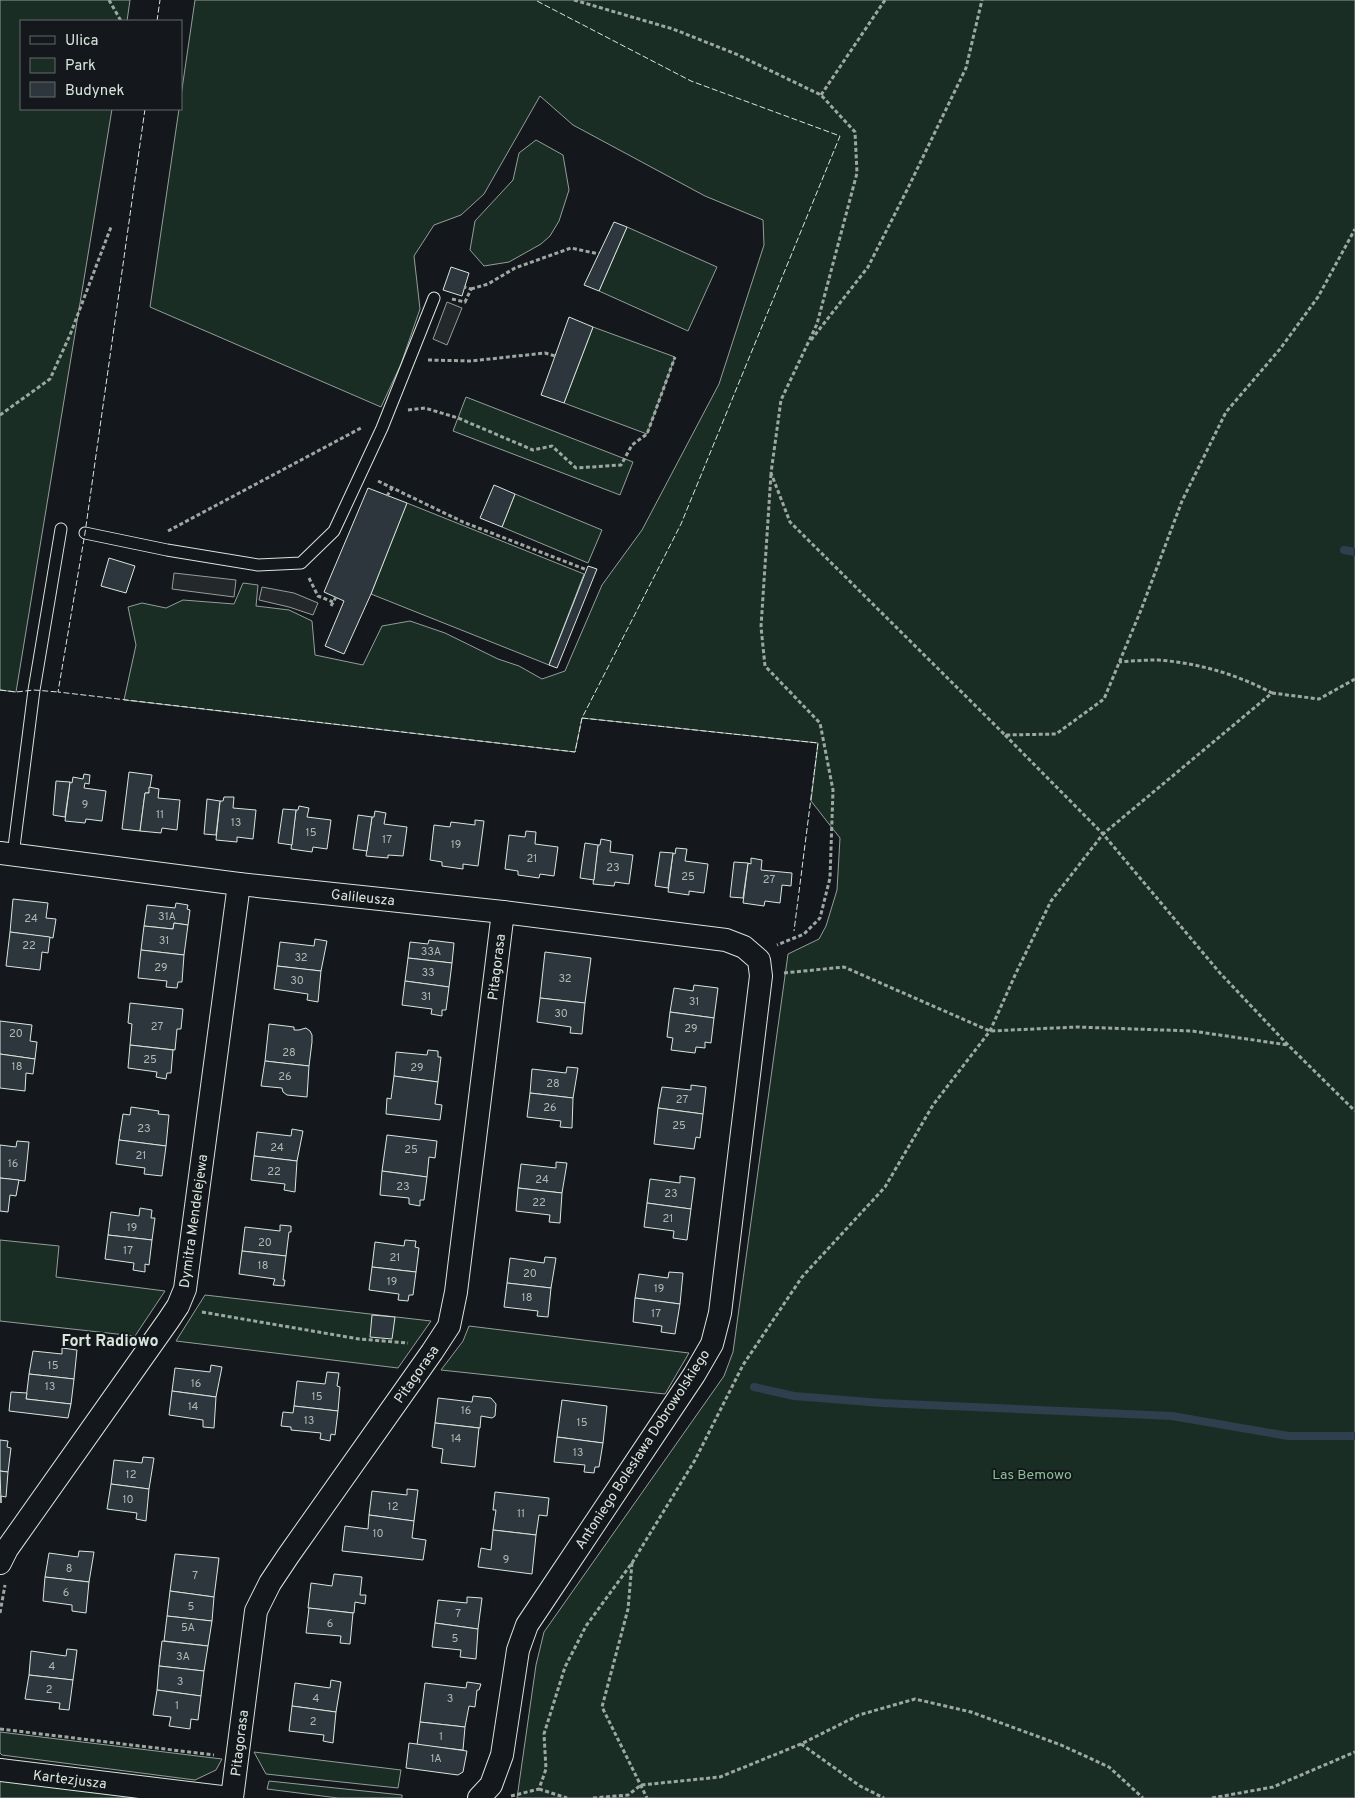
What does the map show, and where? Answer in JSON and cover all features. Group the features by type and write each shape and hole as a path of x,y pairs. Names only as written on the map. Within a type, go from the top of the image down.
{"street":[{"name":"Galileusza","path":"7,854 239,884 503,912 726,940"},
{"name":"Dymitra Mendelejewa","path":"2,1573 7,1549 168,1321 178,1306 185,1289 239,884"},
{"name":"Pitagorasa","path":"231,1798 256,1611 270,1583 288,1556 449,1326 456,1292 503,912"},
{"name":"Antoniego Bolesława Dobrowolskiego","path":"479,1798 491,1785 502,1755 518,1650 527,1625 694,1375 712,1344 718,1320 761,976 758,960 744,947 726,940"},
{"name":"Kartezjusza","path":"0,1770 231,1798"}],"lane":[{"path":"86,533 258,565 301,563 334,531 388,413 434,298"},
{"path":"7,854 61,529"}],"path":[{"path":"109,0 119,20"},
{"path":"574,0 673,28 736,54 821,95 855,132 857,172 817,324 781,400 771,473 761,627 765,666 820,723 833,790 830,878 820,918 804,934 768,949"},
{"path":"821,95 885,0"},
{"path":"806,346 868,267 966,68 982,0"},
{"path":"0,415 50,379 70,335 111,227"},
{"path":"1004,735 1056,734 1104,699 1182,502 1226,412 1280,349 1318,297 1355,229"},
{"path":"464,287 471,290 488,284 516,268 570,248 599,254"},
{"path":"434,298 445,296 465,302 471,290"},
{"path":"410,360 471,361 545,353 555,356"},
{"path":"144,544 388,413 425,408 458,418 533,450 552,446 576,468 621,466 632,445 647,434 675,357"},
{"path":"362,473 463,522 586,570"},
{"path":"771,473 790,522 1103,834 1220,973 1288,1045 1355,1111"},
{"path":"387,496 392,488"},
{"path":"301,563 318,596 333,602"},
{"path":"331,606 336,597"},
{"path":"1119,662 1158,660 1213,669 1249,681 1272,693 1319,699 1355,679"},
{"path":"539,1789 546,1769 544,1734 565,1668 586,1626 632,1563 695,1460 748,1357 802,1277 885,1187 933,1106 990,1031 1051,901 1103,834 1272,693"},
{"path":"783,973 844,967 990,1031 1077,1027 1192,1031 1288,1045"},
{"path":"198,1312 359,1339 437,1345"},
{"path":"632,1563 628,1609 602,1707 647,1798"},
{"path":"0,1613 2,1573"},
{"path":"593,1798 628,1795 641,1785 720,1778 800,1744 859,1715 915,1699 971,1712 1061,1745 1109,1767 1143,1798"},
{"path":"0,1729 222,1756"},
{"path":"800,1744 860,1786 884,1798"},
{"path":"1212,1798 1273,1787 1355,1752"},
{"path":"504,1798 539,1789 567,1798"}],"green space":[{"path":"0,0 130,0 127,20 20,20 20,110 112,110 16,692 0,690"},
{"name":"Las Bemowo","path":"195,0 1355,0 1355,1798 517,1798 536,1665 544,1632 724,1376 733,1352 788,954 819,939 826,926 837,890 840,838 811,801 818,743 582,718 575,752 124,700 136,645 128,607 142,603 166,608 183,600 234,604 243,583 258,585 256,606 289,610 312,621 315,655 363,665 382,626 410,621 445,633 498,659 519,666 542,679 565,671 602,585 642,530 719,384 764,245 763,220 705,196 573,125 540,96 484,194 461,215 434,225 414,256 420,309 401,364 381,407 150,307 179,110 182,110 182,89"},
{"path":"536,140 563,155 569,190 559,221 550,236 541,244 509,262 484,266 470,250 475,221 513,180 519,153"},
{"path":"627,227 717,267 688,331 599,291"},
{"path":"593,327 675,357 647,434 564,403"},
{"path":"466,397 633,462 620,495 453,431"},
{"path":"515,494 602,530 588,563 502,527"},
{"path":"407,503 584,574 549,665 371,594"},
{"path":"0,1240 59,1246 56,1277 165,1291 135,1336 0,1321"},
{"path":"205,1295 431,1321 398,1368 176,1341"},
{"path":"469,1326 689,1353 665,1394 441,1370 463,1341"},
{"path":"0,1732 222,1759 216,1770 195,1780 2,1755 0,1753"},
{"path":"254,1752 401,1770 398,1788 266,1774"},
{"path":"0,1780 149,1798 0,1798"},
{"path":"269,1781 402,1795 402,1798 338,1798 267,1789"}],"shaded area":[{"path":"447,302 462,308 447,345 433,339"},
{"path":"174,573 236,580 234,597 172,589"},
{"path":"262,587 294,593 318,603 313,615 259,600"}],"building":[{"path":"614,222 627,227 599,291 584,285"},
{"path":"451,267 469,273 462,296 443,290"},
{"path":"569,317 593,327 564,403 541,395"},
{"path":"494,485 515,494 502,527 480,518"},
{"path":"368,488 407,503 371,594 344,654 325,646 344,601 324,592"},
{"path":"109,558 135,566 126,593 101,586"},
{"path":"588,566 597,569 557,668 549,665"},
{"path":"129,772 152,775 149,793 145,793 140,831 122,829"},
{"path":"84,774 90,775 89,784 85,783 84,788 106,791 102,821 86,819 85,823 65,821 70,782 72,783 73,777 83,779"},
{"path":"56,781 70,782 65,817 53,815"},
{"path":"149,787 159,789 158,798 180,800 177,830 162,828 161,833 140,831 145,793 149,793"},
{"path":"224,797 234,797 233,808 256,810 253,839 237,837 237,842 216,840 220,801 223,801"},
{"path":"207,799 220,801 216,835 204,834"},
{"path":"299,806 309,808 307,817 331,820 327,849 313,847 312,852 291,849 296,810 298,810"},
{"path":"283,809 296,810 292,845 278,843"},
{"path":"375,811 386,813 384,824 407,827 403,856 388,855 388,858 366,856 372,817 374,817"},
{"path":"358,815 372,817 367,851 353,849"},
{"path":"475,820 484,821 478,866 463,864 463,869 442,866 442,862 430,860 434,825 450,827 451,822 475,825"},
{"path":"526,831 536,832 535,844 558,847 554,876 540,874 539,878 518,875 518,871 505,869 509,835 525,837"},
{"path":"601,839 611,841 610,852 633,855 629,884 615,882 614,886 593,884 598,845 600,845"},
{"path":"585,843 598,845 594,880 580,878"},
{"path":"676,848 687,849 685,861 708,864 704,893 689,891 689,895 668,892 673,853 675,854"},
{"path":"660,852 673,853 668,888 655,886"},
{"path":"751,858 762,860 761,870 792,873 791,886 782,885 780,903 765,901 764,906 743,903 748,863 751,864"},
{"path":"734,862 748,863 743,898 730,897"},
{"path":"13,899 48,903 46,918 56,919 53,938 10,932"},
{"path":"176,903 188,905 187,909 190,910 188,925 174,923 173,929 144,926 147,905 175,908"},
{"path":"174,923 188,925 184,955 141,950 144,926 173,929"},
{"path":"10,932 50,937 48,953 42,952 40,970 6,966"},
{"path":"315,939 327,941 321,971 277,966 280,942 314,946"},
{"path":"429,940 454,943 452,963 408,958 410,942 428,944"},
{"path":"141,950 184,955 182,982 178,982 177,988 166,987 167,981 138,978"},
{"path":"545,952 591,958 585,1003 540,998"},
{"path":"408,958 452,963 449,987 405,981"},
{"path":"277,966 321,971 318,1002 307,1000 308,994 274,989"},
{"path":"405,981 449,987 446,1010 442,1010 442,1016 431,1014 432,1009 402,1005"},
{"path":"694,985 718,988 714,1018 670,1012 674,988 693,991"},
{"path":"540,998 585,1003 582,1034 570,1033 571,1027 537,1022"},
{"path":"130,1003 183,1009 181,1029 177,1029 175,1050 130,1045 132,1024 128,1023"},
{"path":"670,1012 714,1018 711,1043 705,1042 705,1048 696,1047 695,1053 671,1050 673,1038 667,1037"},
{"path":"0,1021 32,1025 30,1041 37,1042 35,1059 0,1054"},
{"path":"269,1024 294,1027 294,1030 306,1028 310,1031 312,1042 309,1066 265,1061"},
{"path":"130,1045 173,1050 171,1073 167,1073 166,1079 156,1077 157,1072 128,1068"},
{"path":"428,1050 438,1051 438,1057 441,1057 438,1082 394,1076 396,1052 427,1055"},
{"path":"0,1054 35,1059 33,1074 26,1073 25,1091 0,1088"},
{"path":"265,1061 309,1066 307,1097 287,1095 283,1092 282,1088 261,1086"},
{"path":"567,1067 578,1068 573,1098 530,1093 532,1069 566,1073"},
{"path":"394,1076 438,1082 435,1104 442,1105 440,1120 386,1114 387,1098 391,1099"},
{"path":"691,1085 706,1087 703,1114 658,1108 662,1087 691,1090"},
{"path":"530,1093 573,1098 572,1128 560,1127 561,1121 527,1117"},
{"path":"131,1107 159,1111 158,1114 169,1115 166,1146 119,1140 123,1114 130,1115"},
{"path":"658,1108 703,1114 700,1138 696,1137 694,1149 654,1144"},
{"path":"292,1129 303,1131 297,1161 254,1156 257,1132 291,1136"},
{"path":"387,1135 437,1141 435,1158 429,1157 427,1177 382,1171"},
{"path":"119,1140 166,1146 162,1176 144,1174 145,1168 116,1164"},
{"path":"17,1141 29,1142 25,1181 0,1178 0,1145 16,1147"},
{"path":"254,1156 297,1161 295,1192 284,1190 285,1184 251,1180"},
{"path":"556,1162 567,1163 562,1193 518,1188 521,1164 556,1168"},
{"path":"382,1171 427,1177 424,1200 420,1200 420,1206 409,1204 409,1198 380,1195"},
{"path":"680,1176 695,1178 691,1209 647,1203 650,1179 680,1183"},
{"path":"0,1178 19,1180 16,1196 10,1195 8,1212 0,1211"},
{"path":"518,1188 562,1193 560,1223 549,1222 550,1215 516,1211"},
{"path":"647,1203 691,1209 687,1240 673,1238 674,1231 644,1227"},
{"path":"140,1208 152,1210 151,1218 155,1218 152,1240 108,1235 111,1212 139,1216"},
{"path":"280,1225 291,1226 286,1256 242,1251 245,1227 280,1231"},
{"path":"108,1235 152,1240 149,1265 145,1264 145,1272 133,1270 134,1263 105,1259"},
{"path":"405,1240 416,1241 415,1247 419,1248 416,1272 372,1267 375,1242 404,1246"},
{"path":"242,1251 286,1256 284,1286 273,1285 275,1279 239,1274"},
{"path":"545,1257 556,1258 551,1288 507,1283 510,1258 544,1263"},
{"path":"372,1267 416,1272 413,1295 409,1295 408,1301 398,1300 399,1294 369,1290"},
{"path":"669,1272 683,1273 680,1304 635,1298 639,1274 668,1278"},
{"path":"507,1283 551,1288 548,1317 537,1316 538,1311 504,1307"},
{"path":"635,1298 680,1304 675,1334 661,1332 662,1326 633,1322"},
{"path":"372,1315 395,1317 392,1339 370,1337"},
{"path":"62,1348 77,1350 74,1379 29,1374 33,1351 62,1354"},
{"path":"211,1365 222,1367 216,1397 172,1391 175,1368 210,1372"},
{"path":"327,1372 339,1373 337,1386 340,1387 338,1411 294,1406 297,1381 325,1384"},
{"path":"29,1374 74,1379 71,1404 26,1399"},
{"path":"172,1391 216,1397 214,1428 203,1427 203,1420 169,1415"},
{"path":"11,1392 27,1393 26,1399 71,1404 68,1418 9,1411"},
{"path":"473,1396 491,1398 496,1404 495,1416 492,1418 481,1416 480,1428 435,1423 438,1398 472,1402"},
{"path":"562,1400 607,1406 603,1443 557,1437"},
{"path":"294,1406 338,1411 335,1435 331,1434 330,1441 320,1439 321,1433 291,1430 291,1427 281,1426 283,1412 293,1413"},
{"path":"435,1423 479,1428 475,1467 441,1463 443,1449 432,1447"},
{"path":"557,1437 603,1443 599,1467 595,1467 594,1473 584,1472 585,1465 554,1462"},
{"path":"0,1440 8,1441 7,1447 11,1448 8,1472 0,1471"},
{"path":"143,1457 154,1458 149,1489 111,1484 114,1460 142,1463"},
{"path":"0,1471 8,1472 6,1497 1,1496 1,1503"},
{"path":"111,1484 149,1489 146,1521 136,1519 137,1513 107,1509"},
{"path":"407,1489 418,1490 414,1521 369,1515 372,1491 407,1495"},
{"path":"495,1492 549,1498 547,1516 539,1515 536,1535 493,1530 496,1510 493,1510"},
{"path":"369,1515 414,1521 412,1538 426,1540 423,1560 342,1551 345,1526 368,1529"},
{"path":"493,1530 536,1535 532,1574 478,1567 481,1548 491,1550"},
{"path":"79,1551 94,1552 89,1582 45,1577 49,1553 78,1557"},
{"path":"175,1554 219,1558 214,1597 170,1591"},
{"path":"334,1574 362,1577 360,1595 366,1595 365,1604 355,1602 354,1613 308,1608 311,1583 332,1586"},
{"path":"45,1577 89,1582 86,1613 72,1611 72,1605 43,1601"},
{"path":"170,1591 214,1597 212,1621 167,1616"},
{"path":"467,1597 482,1598 478,1629 435,1623 438,1600 467,1603"},
{"path":"309,1608 353,1613 350,1644 340,1643 341,1636 306,1633"},
{"path":"167,1616 212,1621 208,1646 164,1641"},
{"path":"435,1623 478,1629 476,1659 460,1657 461,1650 432,1647"},
{"path":"162,1641 208,1646 204,1671 159,1666"},
{"path":"67,1649 77,1650 73,1680 29,1675 31,1651 66,1656"},
{"path":"159,1666 204,1671 201,1696 157,1690"},
{"path":"29,1675 73,1680 69,1710 59,1709 60,1703 25,1699"},
{"path":"331,1680 341,1682 336,1712 292,1706 295,1683 330,1688"},
{"path":"467,1682 481,1684 479,1690 477,1690 475,1707 469,1706 465,1727 420,1722 425,1683 466,1688"},
{"path":"157,1690 201,1696 198,1720 191,1719 190,1729 169,1726 171,1717 153,1715"},
{"path":"292,1706 336,1712 333,1743 323,1741 324,1735 289,1731"},
{"path":"420,1722 465,1727 463,1750 417,1745"},
{"path":"409,1743 467,1751 463,1772 458,1775 406,1768"}],"waterway":[{"path":"1344,550 1355,552"},
{"path":"754,1387 794,1396 882,1403 1172,1416 1288,1436 1355,1436"}],"fence":[{"path":"157,20 160,0"},
{"path":"145,110 85,533 58,692 575,752 582,718 681,524 840,136 691,81 535,0"},
{"path":"0,690 58,692"},
{"path":"582,718 818,743 794,931"}],"district":[{"name":"Fort Radiowo","path":"110,1340"}]}
